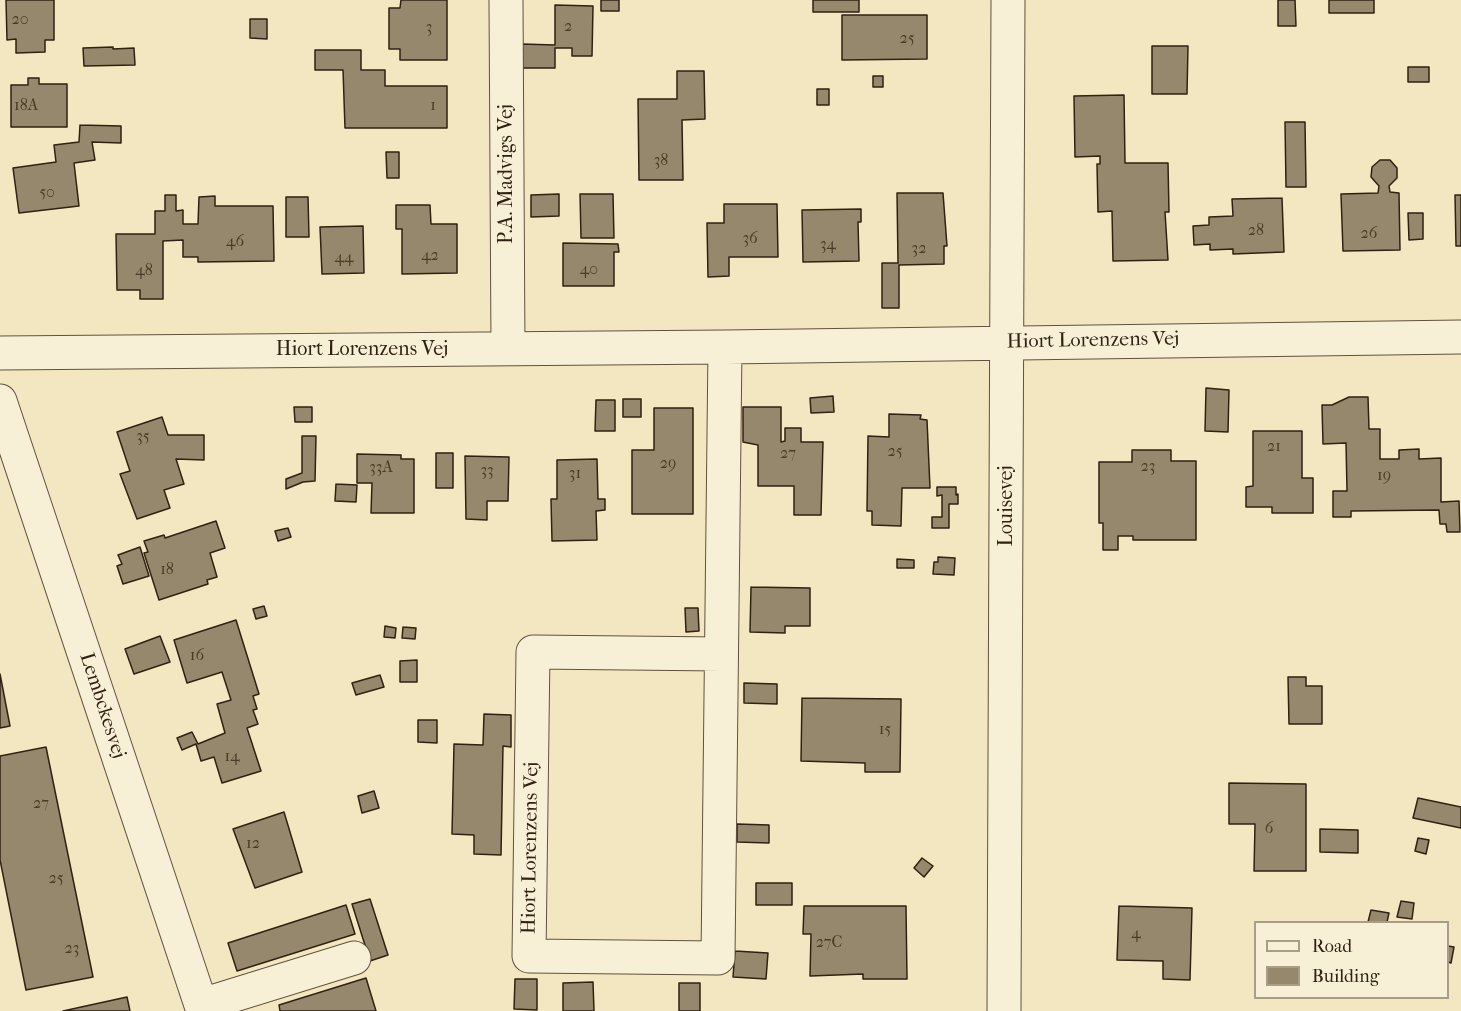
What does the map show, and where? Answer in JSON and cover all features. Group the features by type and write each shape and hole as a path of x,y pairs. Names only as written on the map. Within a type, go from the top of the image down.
{"street":[{"name":"P.A. Madvigs Vej","path":"506,0 508,349"},
{"name":"Louisevej","path":"1004,1011 1008,0"},
{"name":"Hiort Lorenzens Vej","path":"0,353 725,347 1008,341 1461,337"},
{"name":"Hiort Lorenzens Vej","path":"721,654 533,652 530,956 718,958 725,347"},
{"name":"Lembckesvej","path":"0,401 202,1008"},
{"path":"202,1008 354,958"}],"building":[{"path":"6,0 54,0 54,40 45,40 45,52 16,53 16,39 7,40"},
{"path":"401,0 447,0 447,60 400,60 400,49 389,49 389,8 400,8"},
{"path":"601,0 619,0 619,11 601,11"},
{"path":"813,0 859,0 859,12 813,12"},
{"path":"1278,0 1295,0 1296,26 1278,26"},
{"path":"1329,0 1374,0 1374,13 1329,13"},
{"path":"555,5 593,6 592,56 572,56 572,48 555,48 555,68 522,68 522,44 555,45"},
{"path":"842,15 927,15 927,59 842,60"},
{"path":"250,19 267,19 267,39 250,38"},
{"path":"1152,46 1188,46 1187,94 1152,94"},
{"path":"113,47 113,49 134,48 135,65 84,66 83,48"},
{"path":"315,50 361,50 361,70 385,70 385,86 447,86 447,128 345,128 343,70 315,70"},
{"path":"1408,67 1429,67 1429,82 1408,82"},
{"path":"677,71 704,71 705,119 682,120 683,180 639,180 638,99 677,99"},
{"path":"873,76 883,76 883,87 873,87"},
{"path":"28,78 39,78 39,84 67,84 67,127 11,127 11,85 28,85"},
{"path":"817,89 829,89 829,105 817,105"},
{"path":"1124,95 1125,163 1168,163 1169,212 1165,212 1168,260 1113,261 1112,211 1098,212 1097,164 1100,164 1100,156 1075,157 1074,96"},
{"path":"1285,122 1305,122 1306,187 1286,187"},
{"path":"80,125 121,126 121,143 92,142 95,160 74,163 79,206 19,213 13,168 56,162 54,145 79,142"},
{"path":"386,152 399,152 399,178 387,178"},
{"path":"1380,160 1390,160 1397,168 1397,178 1389,186 1390,192 1399,193 1400,250 1343,251 1341,194 1378,193 1379,186 1371,177 1372,167"},
{"path":"897,193 943,193 947,246 944,246 944,264 899,265 899,308 882,308 882,263 898,263"},
{"path":"559,194 559,216 531,217 531,195"},
{"path":"580,194 613,194 614,238 581,238"},
{"path":"165,195 176,195 176,211 183,210 183,224 198,224 199,197 215,196 215,206 273,206 274,261 198,262 198,257 183,257 183,240 163,241 163,299 140,299 140,290 117,290 116,234 155,234 155,211 165,211"},
{"path":"1455,195 1461,195 1461,246 1456,246"},
{"path":"286,197 308,197 309,237 286,237"},
{"path":"1282,198 1284,252 1233,254 1233,249 1210,250 1210,244 1194,245 1193,226 1209,225 1209,217 1233,216 1232,199"},
{"path":"724,204 777,204 778,257 729,257 729,276 708,277 707,223 724,223"},
{"path":"396,205 430,205 431,224 457,224 457,273 402,274 402,229 396,229"},
{"path":"861,209 861,222 858,222 859,261 803,262 802,210"},
{"path":"1408,213 1423,213 1423,239 1409,240"},
{"path":"363,226 364,273 322,274 320,227"},
{"path":"563,243 618,244 619,252 614,252 614,286 563,286"},
{"path":"1206,388 1229,390 1228,432 1205,431"},
{"path":"833,396 834,412 811,413 810,398"},
{"path":"1349,397 1368,397 1369,429 1380,429 1380,459 1399,459 1399,450 1419,449 1419,459 1441,458 1441,502 1459,501 1460,532 1447,532 1446,524 1440,524 1439,510 1351,511 1351,517 1333,517 1333,491 1347,491 1346,443 1323,444 1322,405 1332,405"},
{"path":"623,399 641,399 641,417 623,417"},
{"path":"596,400 615,400 615,431 595,431"},
{"path":"294,407 312,407 312,422 295,422"},
{"path":"743,407 781,407 781,442 785,441 785,428 801,428 801,442 823,442 821,515 794,515 794,486 758,486 758,445 743,442"},
{"path":"654,408 693,408 693,514 632,514 632,450 654,450"},
{"path":"889,414 921,415 920,419 927,420 930,488 902,488 901,526 872,525 872,511 867,511 868,436 889,437"},
{"path":"162,417 168,435 204,435 204,460 176,459 184,484 164,490 170,508 137,519 120,474 130,471 117,432"},
{"path":"1253,431 1302,431 1302,478 1313,478 1313,513 1272,513 1272,507 1246,507 1246,487 1253,486"},
{"path":"302,436 316,436 315,481 303,482 286,489 286,479 302,473"},
{"path":"1132,450 1171,450 1171,461 1196,461 1196,540 1133,540 1133,536 1118,536 1118,550 1103,550 1103,523 1099,523 1099,462 1132,462"},
{"path":"436,453 453,453 453,488 436,488"},
{"path":"357,454 401,455 401,459 414,459 414,513 371,513 372,483 357,483"},
{"path":"465,456 509,457 508,501 487,501 487,520 466,519"},
{"path":"597,459 598,499 605,499 605,510 596,511 597,540 552,541 551,499 557,499 557,460"},
{"path":"336,484 357,485 356,502 335,501"},
{"path":"937,487 956,487 958,504 949,504 949,528 932,528 932,517 942,517 942,495 937,496"},
{"path":"216,521 225,548 210,553 217,577 207,580 208,584 159,600 144,553 148,552 144,541 164,535 165,538"},
{"path":"288,528 291,537 278,541 275,531"},
{"path":"140,547 149,576 123,584 117,566 122,564 118,555"},
{"path":"938,557 955,558 954,575 933,574 934,562 938,562"},
{"path":"897,559 914,560 914,568 897,568"},
{"path":"751,587 810,588 810,626 785,626 785,633 750,632"},
{"path":"264,606 267,616 256,619 253,609"},
{"path":"685,608 698,608 699,631 686,632"},
{"path":"236,620 259,694 253,696 257,709 253,710 258,724 247,728 261,771 222,783 214,757 201,761 196,744 182,750 177,738 192,732 198,744 225,733 217,704 231,700 222,672 187,683 174,640"},
{"path":"385,626 396,628 395,638 384,637"},
{"path":"403,627 416,628 415,639 402,638"},
{"path":"160,636 170,662 134,674 125,649"},
{"path":"417,660 417,682 400,682 400,661"},
{"path":"0,674 10,726 0,728"},
{"path":"380,675 384,687 356,695 352,683"},
{"path":"1288,677 1306,677 1306,686 1322,686 1322,724 1289,724"},
{"path":"744,683 777,684 777,704 744,703"},
{"path":"802,698 901,699 900,772 865,772 865,763 801,761"},
{"path":"484,714 511,715 511,747 503,746 501,855 474,854 474,835 452,834 454,744 483,745"},
{"path":"418,720 437,720 437,743 418,742"},
{"path":"46,747 93,977 26,990 0,860 0,756"},
{"path":"1229,783 1306,784 1306,871 1254,871 1255,824 1229,824"},
{"path":"374,791 379,808 362,813 358,796"},
{"path":"1418,798 1461,807 1461,828 1413,818"},
{"path":"284,812 302,872 255,888 233,829"},
{"path":"737,824 769,825 769,843 737,842"},
{"path":"1320,829 1358,830 1358,853 1320,852"},
{"path":"1418,838 1429,840 1426,854 1415,851"},
{"path":"922,858 933,866 924,877 914,868"},
{"path":"756,883 792,883 792,905 756,905"},
{"path":"370,899 388,955 370,961 352,904"},
{"path":"1401,901 1414,903 1412,919 1397,917"},
{"path":"346,905 355,934 237,971 228,943"},
{"path":"804,906 906,906 907,979 863,979 863,974 810,976 811,934 803,934"},
{"path":"1119,906 1192,908 1190,980 1163,979 1163,961 1117,960"},
{"path":"1371,910 1389,913 1387,921 1368,921"},
{"path":"1449,946 1454,947 1451,963 1449,962"},
{"path":"735,951 768,953 766,979 733,977"},
{"path":"366,978 376,1011 280,1011 279,1005"},
{"path":"515,979 537,979 537,1010 514,1009"},
{"path":"593,982 594,1011 563,1011 563,983"},
{"path":"679,983 700,983 700,1011 679,1011"},
{"path":"127,997 130,1011 63,1011"}]}
